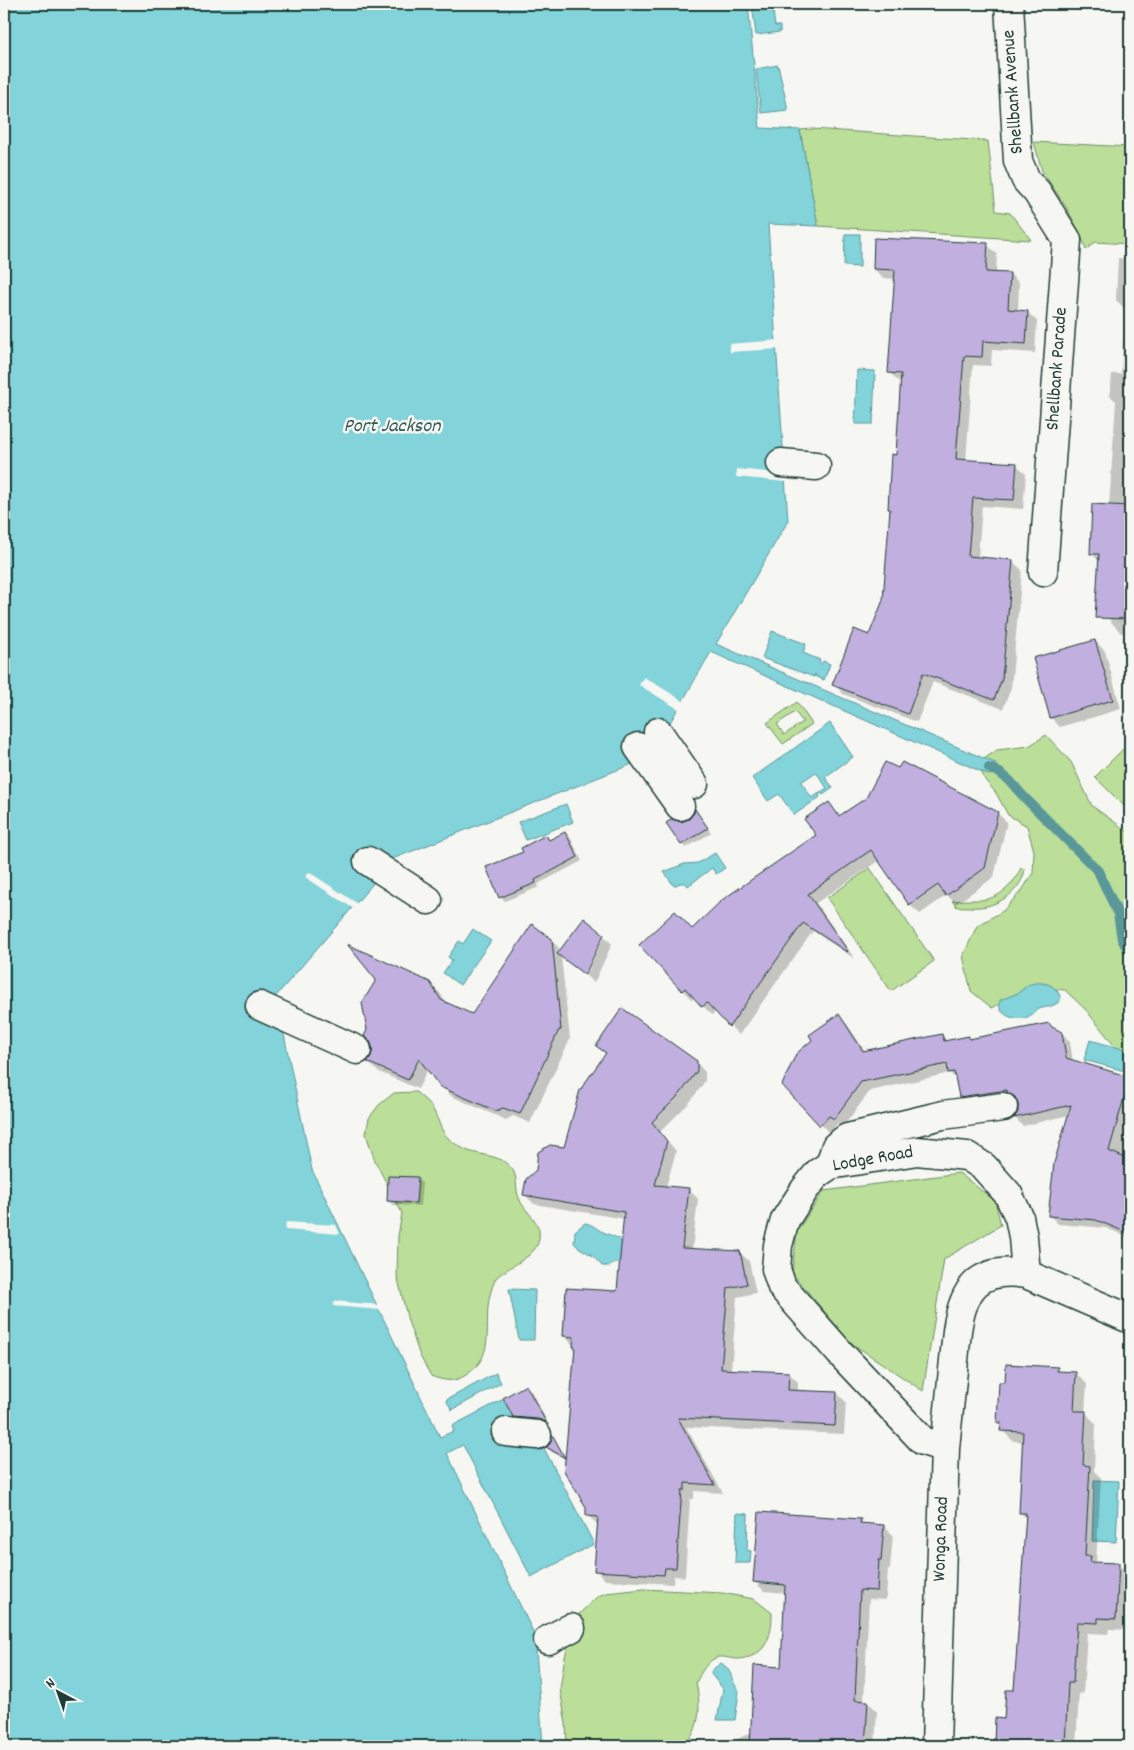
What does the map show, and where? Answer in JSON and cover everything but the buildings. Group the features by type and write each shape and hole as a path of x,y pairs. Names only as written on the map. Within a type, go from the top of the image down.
{"street":[{"name":"Shellbank Avenue","path":"1009,4 1016,149 1018,161 1026,180"},
{"name":"Shellbank Parade","path":"1026,180 1037,192 1067,240 1043,572"},
{"path":"781,463 816,466"},
{"path":"648,739 687,795"},
{"path":"368,861 428,900"},
{"path":"260,1006 357,1050"},
{"path":"830,1165 836,1146 847,1138 943,1115 1003,1106"},
{"name":"Lodge Road","path":"944,1448 923,1441 834,1347 782,1288 776,1269 778,1245 785,1220 818,1173 830,1165 917,1151 967,1156 984,1167 1008,1194 1019,1217 1023,1237 1026,1274"},
{"name":"Wonga Road","path":"936,1746 944,1448 959,1315 964,1298 984,1277 1009,1271 1026,1274"},
{"path":"1026,1274 1130,1320"},
{"path":"506,1432 537,1435"}],"green space":[{"path":"812,129 988,141 996,211 1010,213 1031,240 818,226 800,130"},
{"path":"1034,142 1130,147 1130,244 1095,242 1086,250 1081,235 1066,207 1042,171"},
{"path":"797,702 812,724 783,744 767,723","holes":["795,712 803,722 784,735 777,724"]},
{"path":"1046,735 1071,762 1092,806 1130,833 1130,1065 1086,1010 1065,990 1040,988 1011,998 992,1008 971,991 963,956 977,926 1003,911 1023,889 1033,873 1034,851 1027,826 1008,815 996,793 985,780 980,768 981,761 997,750 1029,746"},
{"path":"1130,742 1130,812 1095,777"},
{"path":"870,868 934,961 891,991 827,898"},
{"path":"1021,868 1025,869 1020,884 1003,900 980,907 957,907 952,901 980,900 994,897 1010,885"},
{"path":"416,1092 432,1108 443,1132 450,1139 470,1152 502,1160 512,1169 521,1202 535,1221 539,1230 539,1239 531,1253 495,1280 489,1300 486,1346 483,1357 466,1375 453,1380 431,1376 420,1356 408,1321 397,1275 398,1236 402,1213 375,1161 366,1134 369,1118 379,1105 394,1093"},
{"path":"959,1173 995,1201 1001,1225 944,1259 923,1391 850,1342 792,1273 797,1231 824,1191"},
{"path":"644,1589 722,1593 754,1599 772,1613 772,1622 765,1645 760,1651 747,1658 718,1657 710,1661 704,1668 696,1683 699,1700 697,1725 684,1746 567,1746 566,1724 560,1689 569,1639 579,1614 598,1596 606,1593"}],"water":[{"name":"Port Jackson","path":"4,4 748,4 760,128 800,130 818,226 768,224 788,521 716,644 995,763 1000,773 989,775 711,652 650,757 395,858 276,996 312,1170 440,1437 454,1431 452,1426 515,1393 594,1544 531,1577 463,1445 447,1453 535,1636 543,1746 4,1746"},
{"path":"752,4 772,4 775,26 780,26 780,32 756,35"},
{"path":"778,65 788,110 761,113 756,69"},
{"path":"845,234 860,234 860,267 844,266"},
{"path":"857,370 875,371 873,424 855,424"},
{"path":"772,631 806,644 803,653 820,660 819,663 821,664 823,661 830,664 824,680 816,677 815,674 814,677 762,658"},
{"path":"830,723 853,757 825,777 833,788 823,795 819,794 820,797 794,815 779,794 768,801 752,778","holes":["816,772 827,788 812,798 801,782"]},
{"path":"566,804 573,822 526,840 518,822"},
{"path":"715,853 725,868 716,874 712,868 688,886 685,883 680,883 674,886 664,872 684,864 698,863"},
{"path":"473,929 491,941 460,985 443,973 452,960 448,957 459,941 463,944"},
{"path":"1044,983 1054,988 1061,999 1059,1002 1039,1009 1025,1018 1019,1019 1004,1014 1000,1006 1000,1000 1018,993 1028,985"},
{"path":"1090,1040 1130,1051 1125,1071 1084,1060"},
{"path":"585,1223 622,1241 624,1244 622,1261 609,1266 602,1266 593,1256 574,1243 575,1231"},
{"path":"509,1289 535,1290 534,1340 519,1340"},
{"path":"496,1373 501,1383 452,1410 446,1400"},
{"path":"1094,1480 1119,1481 1116,1542 1092,1541"},
{"path":"737,1513 748,1514 747,1550 751,1551 750,1563 735,1563"},
{"path":"721,1663 728,1669 739,1691 735,1720 717,1720 723,1689 711,1674 712,1670"}],"pier":[{"path":"778,340 779,349 730,352 729,344"},
{"path":"737,469 787,474 787,482 736,477"},
{"path":"644,677 685,702 680,710 639,685"},
{"path":"309,872 358,904 354,909 305,877"},
{"path":"286,1222 336,1225 340,1234 285,1230"},
{"path":"334,1301 379,1305 381,1310 333,1306"}],"waterway":[{"path":"989,768 1000,773 1010,781 1098,871 1118,914 1122,939 1130,954"}]}
